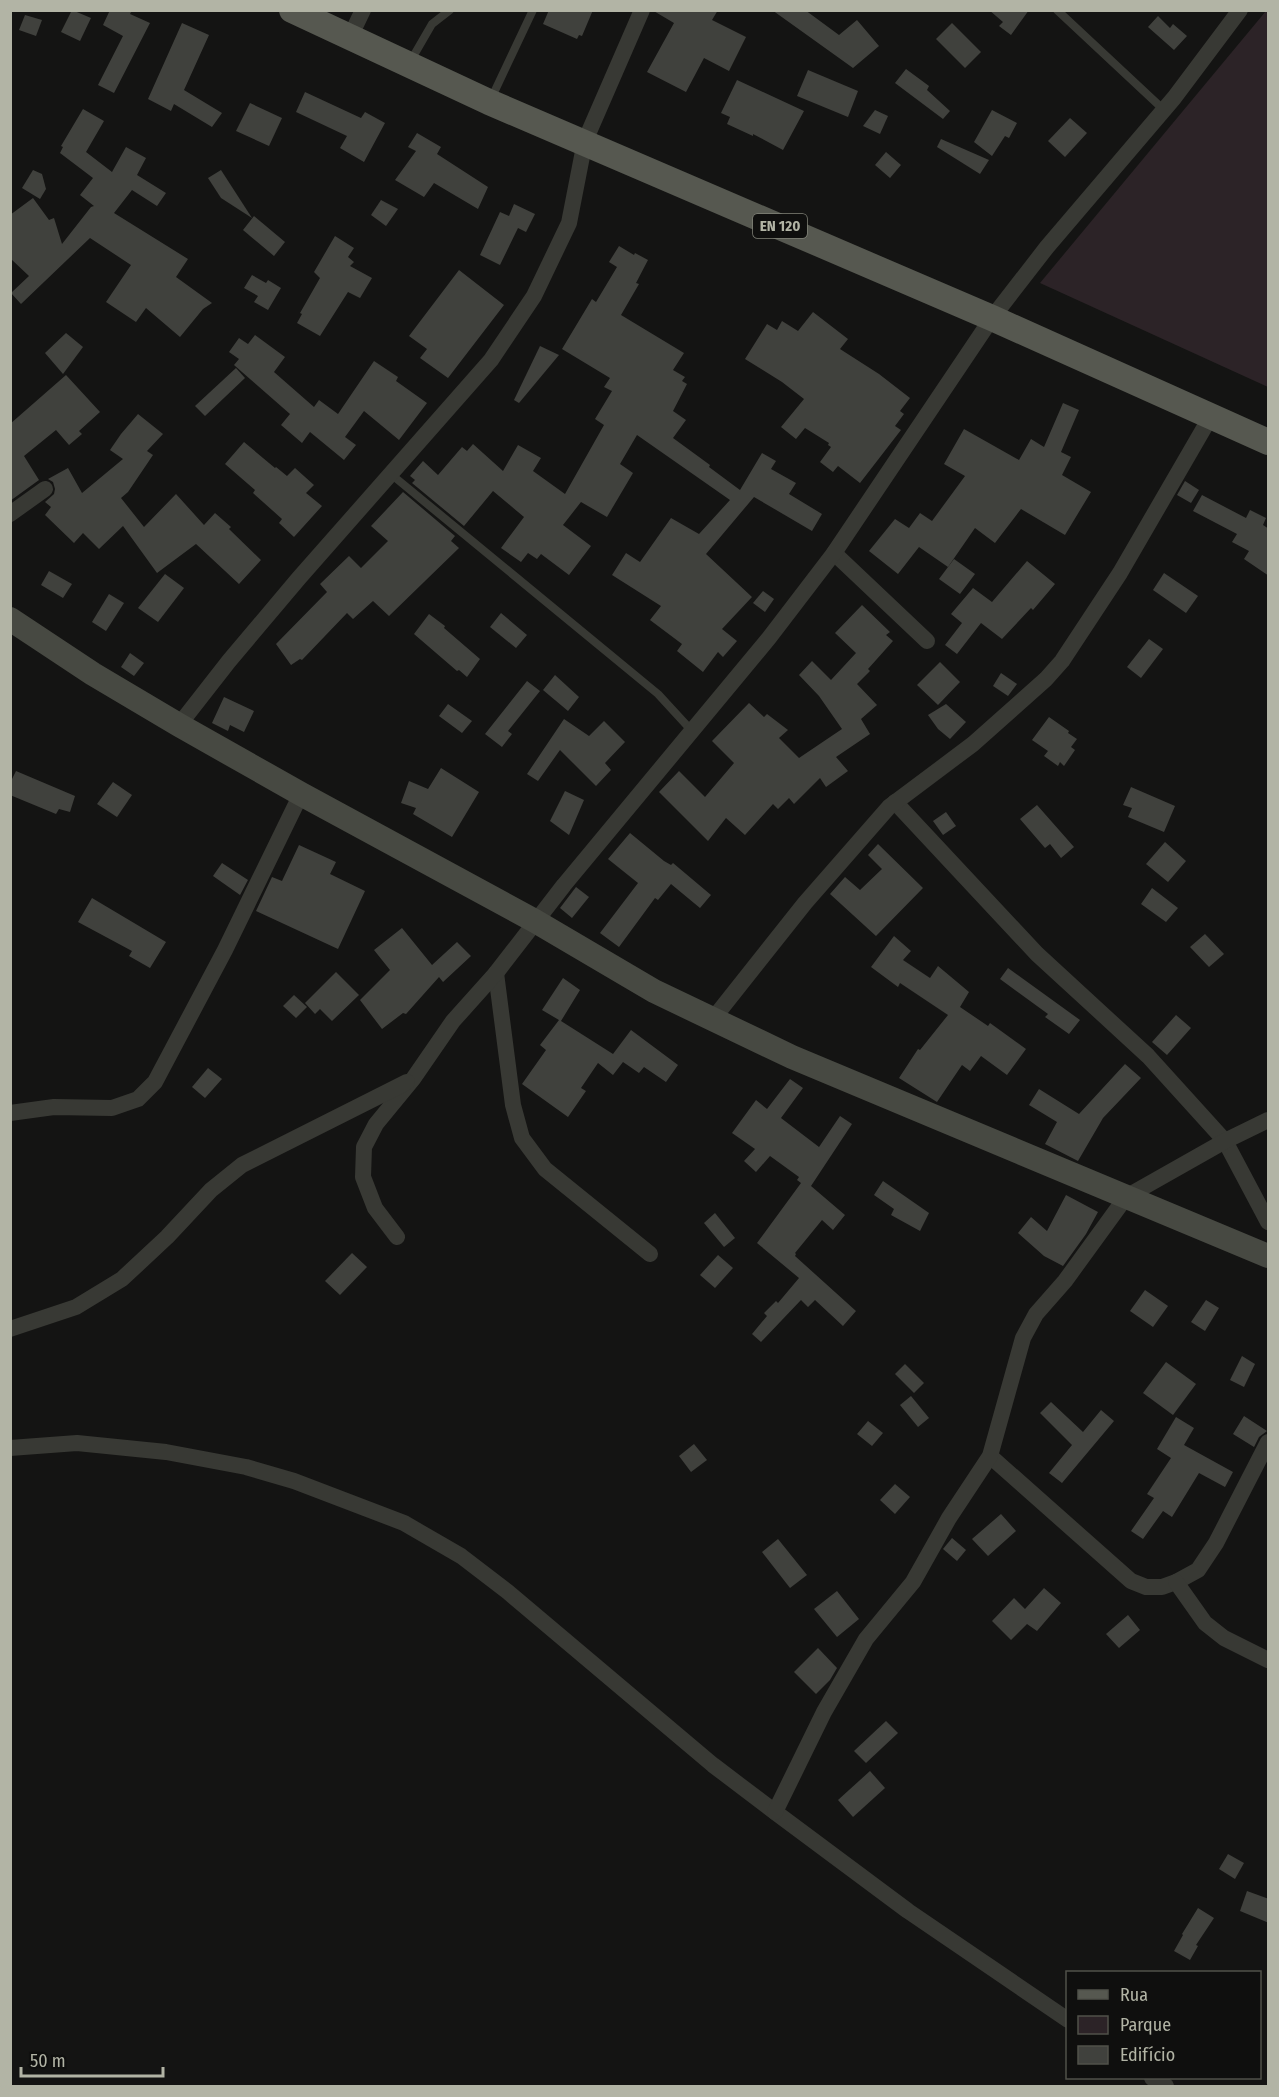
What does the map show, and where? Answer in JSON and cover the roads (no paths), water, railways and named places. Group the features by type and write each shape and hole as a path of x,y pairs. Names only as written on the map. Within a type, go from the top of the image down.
{"main road":[{"name":"EN 120","path":"292,10 489,102 585,141 992,318 1269,442"}],"street":[{"path":"350,37 363,10"},
{"path":"179,725 229,661 491,360 534,296 569,224 585,141 642,10"},
{"path":"397,1237 375,1209 363,1177 364,1147 376,1124 412,1079 453,1021 496,974 535,921 751,662 834,553 992,318 1047,248 1164,110 1240,10"},
{"path":"714,1019 805,903 895,802 973,744 1062,662 1119,573 1211,416"},
{"path":"10,514 45,489"},
{"path":"834,553 927,641"},
{"path":"10,619 93,674 179,725 535,921 654,991 792,1057 1269,1256"},
{"path":"10,1113 54,1107 112,1108 138,1099 155,1082 225,950 301,794"},
{"path":"895,802 1037,954 1148,1056 1225,1141 1269,1222"},
{"path":"496,974 513,1105 522,1138 545,1169 650,1254"},
{"path":"10,1329 76,1307 122,1279 168,1237 211,1190 242,1165 412,1079"},
{"path":"775,1812 824,1712 866,1640 913,1582 949,1518 990,1456 1023,1338 1049,1297 1065,1281 1126,1197 1225,1141 1269,1120"},
{"path":"990,1456 1131,1581 1146,1587 1162,1587 1198,1570 1216,1543 1269,1442"},
{"path":"10,1448 77,1443 178,1454 246,1467 294,1481 404,1523 461,1556 713,1765 775,1812 908,1911 1066,2019"},
{"path":"1176,1582 1205,1623 1224,1638 1269,1660"}],"lane":[{"path":"408,64 432,24 450,10"},
{"path":"489,102 533,10"},
{"path":"1057,10 1164,110"},
{"path":"392,475 658,694 692,731"}]}
